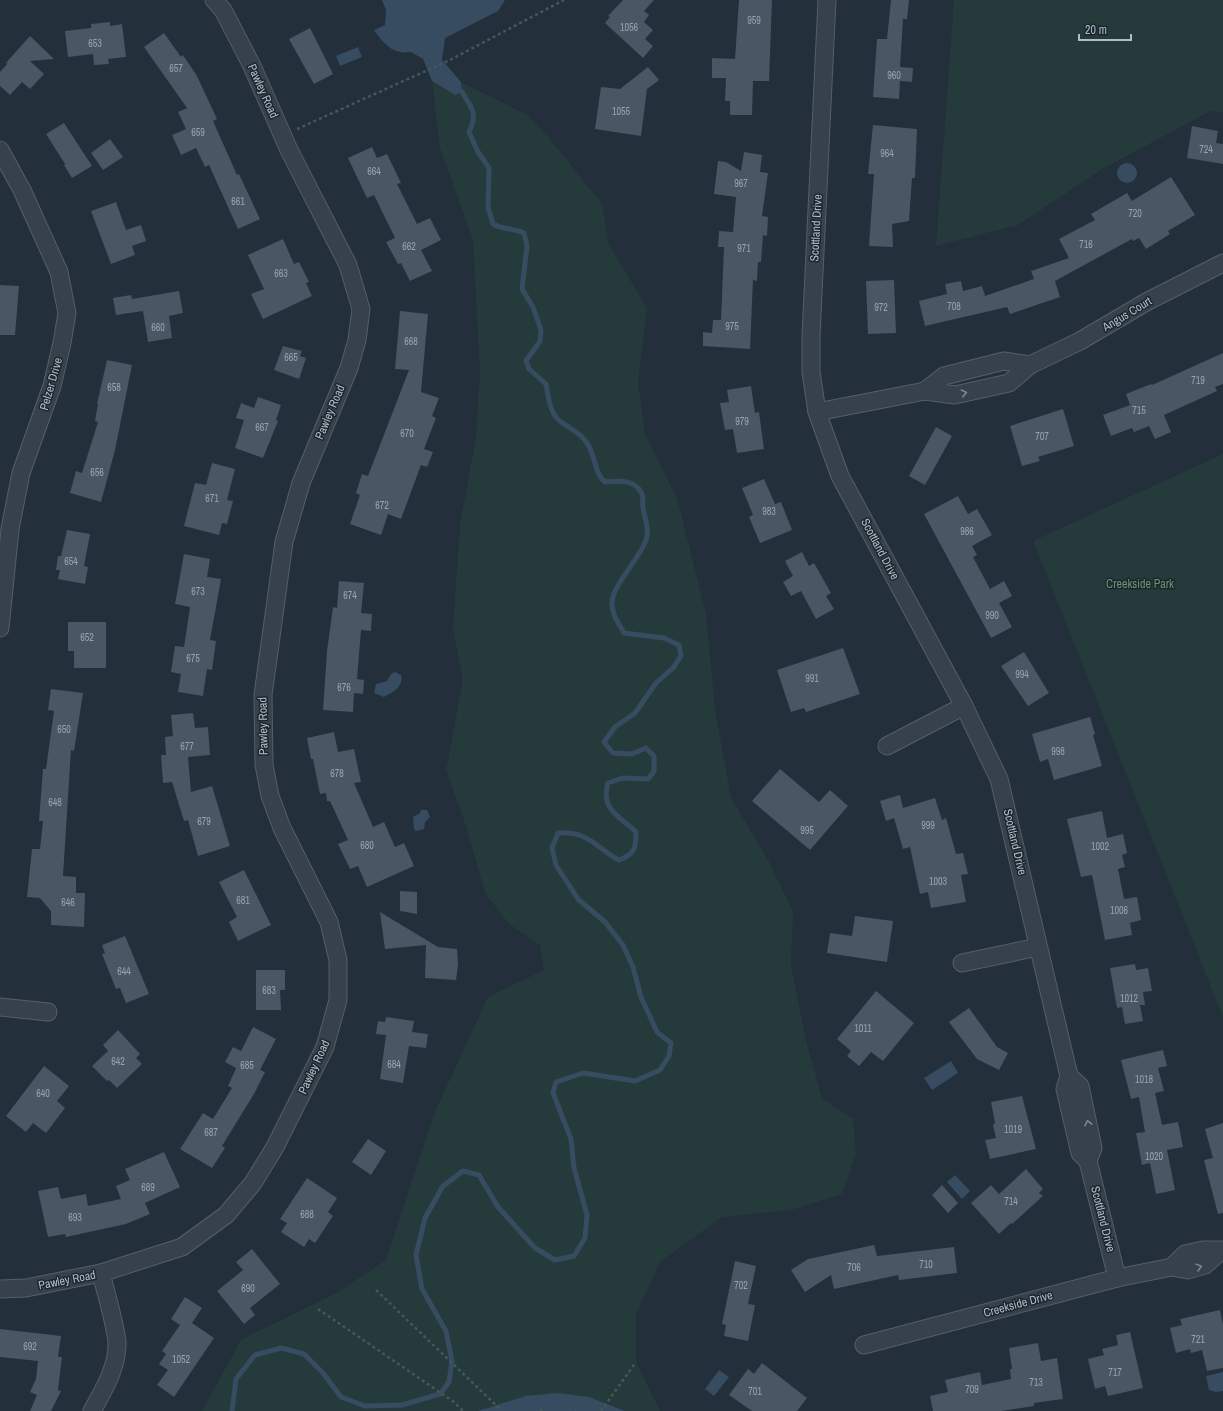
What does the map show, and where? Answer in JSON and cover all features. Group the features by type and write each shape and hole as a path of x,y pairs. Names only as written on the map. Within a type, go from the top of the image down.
{"street":[{"name":"Pawley Road","path":"0,1290 26,1288 101,1273 182,1247 226,1215 253,1183 275,1147 325,1047 338,1000 338,960 329,922 282,828 270,796 264,765 263,695 284,542 301,483 348,368 357,340 361,309 348,265 282,136 252,66 224,10 214,0"},
{"name":"Scottland Drive","path":"827,0 811,336 811,372 817,412 840,476 964,706 999,780 1069,1076 1080,1086 1093,1148 1088,1161 1117,1278"},
{"name":"Pelzer Drive","path":"0,150 22,190 59,272 68,313 52,386 22,473 10,529 0,628"},
{"name":"Angus Court","path":"817,412 925,390 955,395 1008,383 1030,365 1080,341 1166,291 1223,263"},
{"path":"887,746 964,706"},
{"path":"962,963 1038,947"},
{"path":"0,1007 48,1012"},
{"name":"Creekside Drive","path":"864,1345 1117,1278 1172,1267 1185,1254 1203,1250 1222,1251"},
{"path":"92,1411 105,1387 114,1363 117,1342 101,1273"}],"path":[{"path":"282,136 448,61 564,0"},
{"path":"376,1290 502,1411"},
{"path":"318,1309 454,1402 463,1411"},
{"path":"601,1411 636,1362"},
{"path":"540,1411 544,1410"}],"green space":[{"path":"954,0 1223,0 1223,113 1211,111 1104,168 1018,225 936,246"},
{"path":"432,81 455,95 462,92 461,82 526,114 550,139 602,204 609,245 647,308 638,383 645,434 678,501 706,614 715,709 731,798 768,860 793,911 791,965 806,1040 822,1098 853,1119 856,1153 842,1194 791,1210 722,1217 660,1262 636,1315 636,1362 660,1411 625,1411 589,1397 525,1396 478,1411 202,1411 241,1340 338,1292 386,1260 434,1114 488,997 544,970 540,945 509,924 485,893 466,826 446,770 463,680 453,628 460,524 476,438 480,372 473,240 440,148"},
{"name":"Creekside Park","path":"1223,454 1223,1017 1033,541"}],"water":[{"path":"382,0 505,0 498,11 445,38 442,60 461,82 462,92 455,95 432,81 423,59 411,52 399,52 394,50 385,44 374,30 385,25 386,10"},
{"path":"358,47 362,57 340,66 336,56"},
{"path":"1127,163 1134,166 1137,173 1134,180 1127,183 1120,180 1117,173 1120,166"},
{"path":"395,672 401,675 402,679 397,689 384,697 374,693 376,684 387,681 391,674"},
{"path":"421,810 427,810 430,817 425,822 424,829 416,831 414,829 413,817 420,813"},
{"path":"951,1061 958,1073 932,1090 924,1078"},
{"path":"955,1175 970,1191 962,1199 947,1182"},
{"path":"719,1370 729,1377 714,1396 705,1389"},
{"path":"1223,1372 1223,1391 1216,1392 1209,1390 1206,1376"},
{"path":"558,1393 589,1397 625,1411 478,1411 525,1396"}],"building":[{"path":"623,0 654,0 644,11 649,15 644,22 653,30 645,39 653,46 643,58 605,23 610,17 608,16"},
{"path":"739,0 772,0 769,81 753,81 752,115 730,115 730,101 725,101 726,78 712,78 712,58 735,59"},
{"path":"891,0 909,0 907,19 903,19 900,67 913,68 912,82 900,81 899,99 873,97 877,39 887,39"},
{"path":"110,22 110,26 122,24 126,57 108,59 109,64 94,65 93,54 68,57 65,31 91,28 91,24"},
{"path":"310,28 333,74 314,84 289,39"},
{"path":"164,33 181,57 183,55 197,76 217,119 213,121 237,175 239,174 260,219 238,229 209,165 205,167 196,148 181,155 172,135 186,129 178,112 187,108 144,47"},
{"path":"30,36 54,59 30,61 44,74 30,89 22,82 10,95 0,86 0,72 8,63 5,64"},
{"path":"648,67 659,80 647,89 641,136 595,129 601,87 620,89"},
{"path":"64,123 92,166 72,178 46,134"},
{"path":"873,125 917,129 915,178 912,178 909,221 892,224 893,247 869,246 874,174 868,174"},
{"path":"1192,126 1218,131 1216,143 1223,144 1223,164 1187,158"},
{"path":"110,139 123,157 103,170 91,153"},
{"path":"372,147 377,158 387,154 401,183 397,184 417,224 430,218 441,240 421,250 432,271 410,281 401,263 398,264 386,242 395,238 374,195 367,198 348,158"},
{"path":"744,152 762,155 760,172 768,173 762,216 768,217 767,236 763,235 761,262 758,262 757,281 753,280 750,349 703,346 703,332 712,333 713,320 721,320 724,247 718,247 719,231 733,232 736,197 714,194 718,161 726,162 741,171"},
{"path":"1171,177 1195,215 1168,231 1170,234 1146,249 1139,238 1133,241 1132,239 1055,281 1060,297 1010,314 1007,307 925,326 919,301 947,294 945,284 961,281 963,291 982,286 985,296 1034,279 1031,271 1069,258 1059,239 1095,220 1091,214 1127,193 1132,201"},
{"path":"116,202 126,230 141,225 146,241 132,246 135,255 111,264 91,211"},
{"path":"283,239 294,264 299,262 309,282 306,283 312,296 263,319 251,294 264,289 248,255"},
{"path":"894,280 896,333 868,334 866,281"},
{"path":"0,285 19,286 15,335 0,335"},
{"path":"179,291 183,313 169,316 172,338 148,342 143,311 116,315 113,298 131,295 132,299"},
{"path":"400,311 428,314 421,392 439,398 432,416 436,418 424,449 433,452 427,467 421,465 401,519 388,514 381,535 350,524 360,495 356,493 362,474 368,476 409,370 395,369"},
{"path":"283,346 302,351 300,356 306,358 299,379 274,370"},
{"path":"1223,353 1223,384 1215,387 1217,391 1164,415 1171,432 1155,439 1149,426 1134,432 1132,428 1111,436 1103,415 1130,405 1126,394 1151,384 1152,385"},
{"path":"107,360 132,365 115,450 101,502 70,493 76,471 82,473 98,422 95,421 97,404"},
{"path":"751,386 755,413 759,412 764,449 737,453 733,429 725,430 720,403 729,402 727,390"},
{"path":"258,397 281,405 276,420 278,421 263,458 235,448 244,420 236,418 241,403 254,408"},
{"path":"1063,409 1074,446 1038,457 1040,461 1022,466 1010,426"},
{"path":"936,427 952,436 925,485 909,476"},
{"path":"212,463 235,469 227,500 233,501 227,524 222,523 219,535 184,526 195,483 206,485"},
{"path":"764,479 775,504 781,502 792,530 760,543 749,517 753,515 742,488"},
{"path":"958,496 968,514 977,509 992,535 972,546 977,555 973,557 990,589 1004,581 1012,596 999,603 1012,627 991,638 924,514"},
{"path":"67,530 90,534 84,566 88,567 85,584 58,579 60,570 56,570 58,556 61,556"},
{"path":"802,552 809,566 814,563 831,593 826,596 834,609 816,619 801,591 791,596 783,582 793,576 785,561"},
{"path":"184,554 210,559 207,577 221,579 210,640 216,641 212,670 207,669 203,696 178,692 181,674 171,672 175,646 184,647 190,607 175,604"},
{"path":"339,581 364,583 361,613 372,614 371,631 361,630 357,679 364,680 363,694 354,693 353,712 323,710 327,651 333,607 337,608"},
{"path":"68,622 106,622 106,668 74,668 74,651 68,651"},
{"path":"843,648 860,694 806,712 804,708 791,712 777,670"},
{"path":"1024,652 1049,693 1028,706 1001,666"},
{"path":"51,689 83,693 74,751 71,750 63,876 76,877 76,893 85,893 84,927 51,925 51,911 40,898 27,897 32,849 40,849 43,821 39,821 43,769 46,769 54,711 48,710"},
{"path":"193,713 195,728 208,727 210,755 188,757 191,792 212,786 230,846 198,856 188,820 184,821 172,782 163,783 161,755 166,755 165,737 173,736 171,715"},
{"path":"1090,717 1095,734 1093,735 1102,766 1054,780 1048,759 1040,762 1032,734"},
{"path":"334,732 338,752 354,749 361,782 354,783 373,827 384,822 395,847 404,843 414,866 367,887 358,866 350,869 338,844 348,840 330,801 327,801 326,793 320,794 313,759 311,759 307,738"},
{"path":"780,769 819,802 830,790 848,806 810,850 752,801"},
{"path":"900,795 903,808 935,798 942,820 946,818 956,854 963,853 968,874 961,875 966,902 931,908 928,892 920,894 910,847 903,849 894,818 886,821 880,801"},
{"path":"1102,811 1107,838 1123,834 1127,853 1122,855 1125,867 1118,869 1124,899 1137,897 1141,920 1130,923 1132,935 1105,940 1092,875 1081,877 1067,819"},
{"path":"244,870 271,925 238,941 229,922 237,917 219,882"},
{"path":"400,891 417,892 417,914 400,911"},
{"path":"380,912 438,947 457,949 458,965 456,980 425,978 426,945 385,949"},
{"path":"855,916 893,921 887,962 827,953 830,933 852,936"},
{"path":"125,936 149,994 126,1003 120,988 116,989 102,954 105,953 102,945"},
{"path":"1135,964 1136,970 1148,968 1152,991 1143,992 1145,1005 1140,1005 1143,1021 1125,1024 1122,1007 1117,1008 1110,968"},
{"path":"256,970 285,970 285,990 280,990 281,1010 256,1010"},
{"path":"876,991 914,1023 883,1061 871,1052 859,1066 847,1056 851,1051 837,1039"},
{"path":"969,1008 997,1047 1008,1053 999,1070 977,1059 949,1022"},
{"path":"386,1017 414,1021 412,1032 428,1034 426,1048 409,1046 403,1083 380,1079 386,1035 376,1034 378,1021 385,1022"},
{"path":"253,1027 276,1039 260,1070 265,1072 254,1094 222,1146 225,1148 212,1168 180,1149 203,1113 213,1119 232,1088 228,1086 236,1068 225,1062 233,1047 241,1051"},
{"path":"118,1030 140,1054 136,1058 142,1064 117,1088 109,1080 107,1081 92,1066 108,1051 103,1045"},
{"path":"1163,1050 1167,1066 1158,1068 1164,1091 1155,1093 1162,1125 1178,1122 1183,1147 1167,1150 1175,1190 1156,1194 1150,1163 1142,1165 1136,1133 1145,1132 1139,1097 1131,1099 1121,1060"},
{"path":"44,1066 69,1086 57,1101 65,1108 46,1133 33,1123 26,1132 6,1116"},
{"path":"1022,1096 1036,1149 990,1159 985,1140 996,1138 991,1102"},
{"path":"1223,1123 1223,1213 1218,1214 1204,1160 1213,1158 1205,1129"},
{"path":"368,1139 386,1151 371,1175 352,1162"},
{"path":"164,1152 180,1187 145,1203 150,1214 126,1224 66,1237 65,1234 48,1237 38,1191 58,1187 61,1199 86,1194 88,1206 121,1199 116,1186 130,1180 125,1169"},
{"path":"1026,1169 1043,1189 1039,1193 1043,1196 999,1234 971,1203 991,1185 999,1194"},
{"path":"307,1178 337,1198 328,1212 333,1216 315,1243 309,1239 304,1247 281,1232 287,1223 280,1219"},
{"path":"942,1185 958,1203 948,1213 932,1195"},
{"path":"874,1245 877,1256 954,1247 957,1273 899,1280 898,1275 834,1289 831,1275 805,1292 791,1270 808,1259"},
{"path":"252,1249 280,1284 250,1308 255,1315 244,1324 217,1291 243,1270 236,1262"},
{"path":"735,1261 756,1266 748,1304 755,1305 748,1341 724,1336 726,1325 722,1324"},
{"path":"185,1297 202,1308 192,1323 214,1338 174,1397 157,1385 168,1370 159,1364 166,1354 162,1351 180,1325 171,1319"},
{"path":"1220,1310 1223,1325 1223,1368 1207,1371 1202,1350 1191,1353 1190,1349 1176,1353 1170,1328 1182,1325 1180,1319"},
{"path":"0,1329 61,1336 58,1357 62,1357 58,1390 61,1391 51,1411 30,1411 37,1395 30,1392 36,1379 38,1361 0,1357"},
{"path":"1130,1332 1143,1388 1108,1396 1105,1386 1095,1389 1088,1359 1104,1355 1102,1349 1118,1345 1116,1335"},
{"path":"1038,1343 1041,1361 1057,1358 1063,1399 1034,1403 1034,1406 1001,1411 933,1411 930,1396 948,1392 945,1380 980,1372 982,1385 1011,1379 1010,1369 1012,1369 1009,1348"},
{"path":"762,1363 807,1398 797,1411 752,1411 729,1395 748,1369 754,1374"}],"waterway":[{"path":"232,1411 236,1379 255,1355 281,1348 304,1354 323,1373 341,1397 365,1406 402,1405 440,1394 449,1382 452,1361 446,1331 422,1289 416,1255 425,1218 443,1186 463,1171 479,1175 498,1207 535,1248 555,1260 574,1256 585,1238 587,1215 574,1168 571,1139 553,1093 556,1082 583,1073 635,1081 660,1070 669,1056 671,1043 657,1032 641,997 633,967 623,945 605,922 578,899 556,865 552,848 558,833 569,833 585,837 619,860 634,850 636,832 609,806 606,792 608,783 623,778 648,779 654,771 654,756 646,748 632,754 613,753 604,742 615,727 635,713 656,683 673,668 681,656 679,645 664,638 624,633 614,614 612,606 614,595 643,547 647,536 642,495 638,488 630,483 620,481 605,482 601,478 588,444 581,436 555,416 550,405 546,384 529,369 526,361 540,341 541,330 533,307 522,289 527,246 524,233 493,224 488,207 489,168 478,152 469,132 472,126 473,111 462,92"}]}
